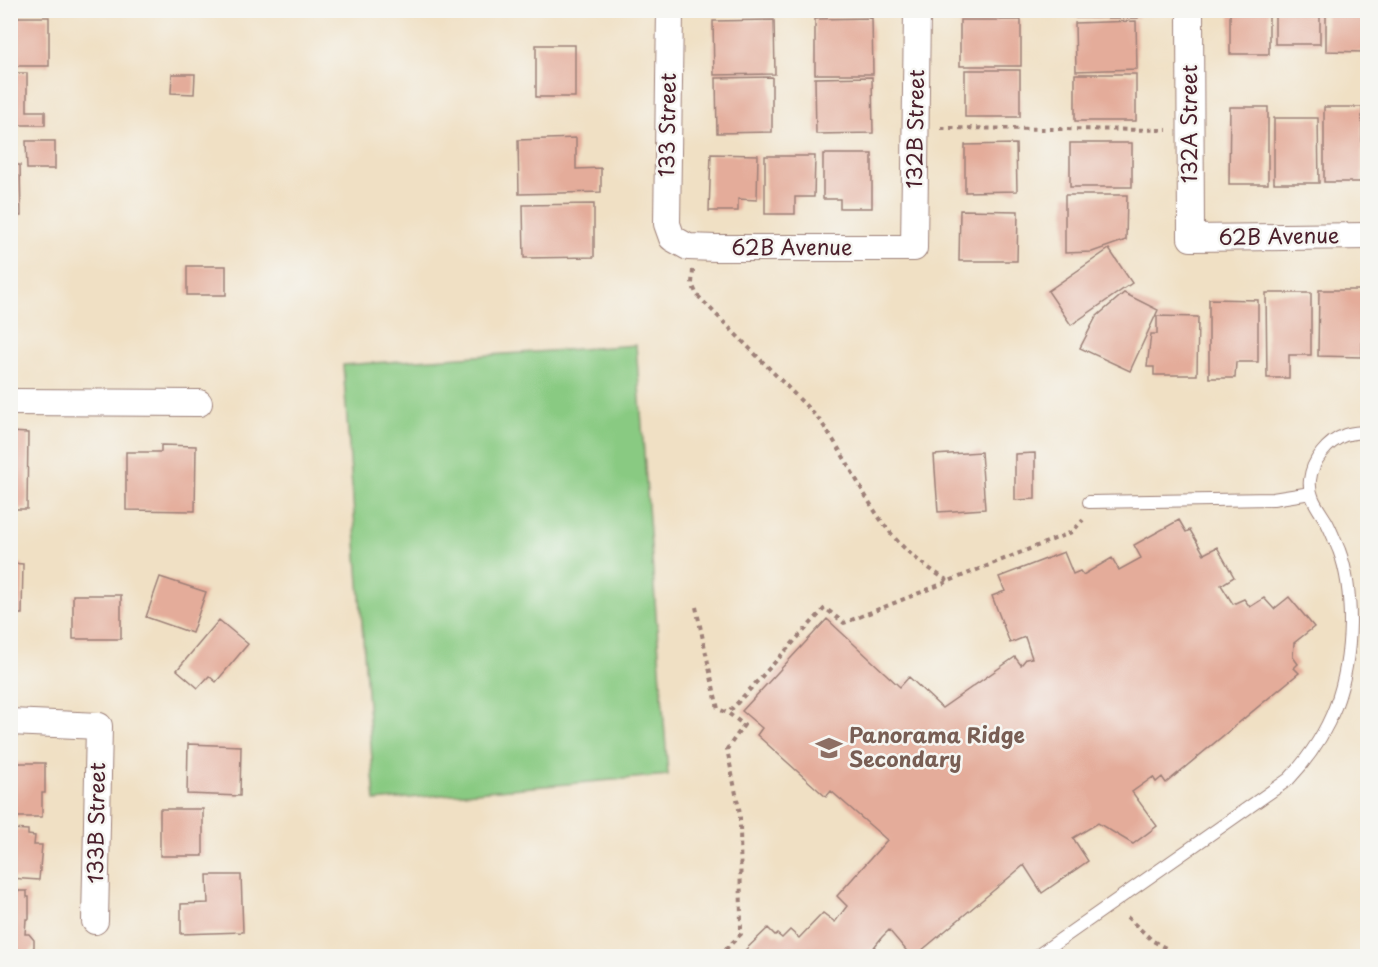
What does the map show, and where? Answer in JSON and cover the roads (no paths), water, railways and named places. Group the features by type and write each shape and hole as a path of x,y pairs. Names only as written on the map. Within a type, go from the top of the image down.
{"street":[{"name":"133 Street","path":"670,10 667,224 672,238"},
{"name":"132B Street","path":"914,248 917,10"},
{"name":"132A Street","path":"1190,10 1191,238"},
{"name":"62B Avenue","path":"1191,238 1368,236"},
{"name":"62B Avenue","path":"672,238 688,247 914,248"},
{"path":"10,402 200,402"},
{"name":"133B Street","path":"10,722 99,726 95,921"}],"lane":[{"path":"1037,957 1289,779 1307,759 1335,709 1346,668 1350,599 1348,578 1342,558 1311,493 1312,470 1319,455 1330,444 1344,435 1368,432"},
{"path":"1095,502 1273,499 1311,493"}],"place":[{"name":"Panorama Ridge Secondary","path":"829,748"}]}
